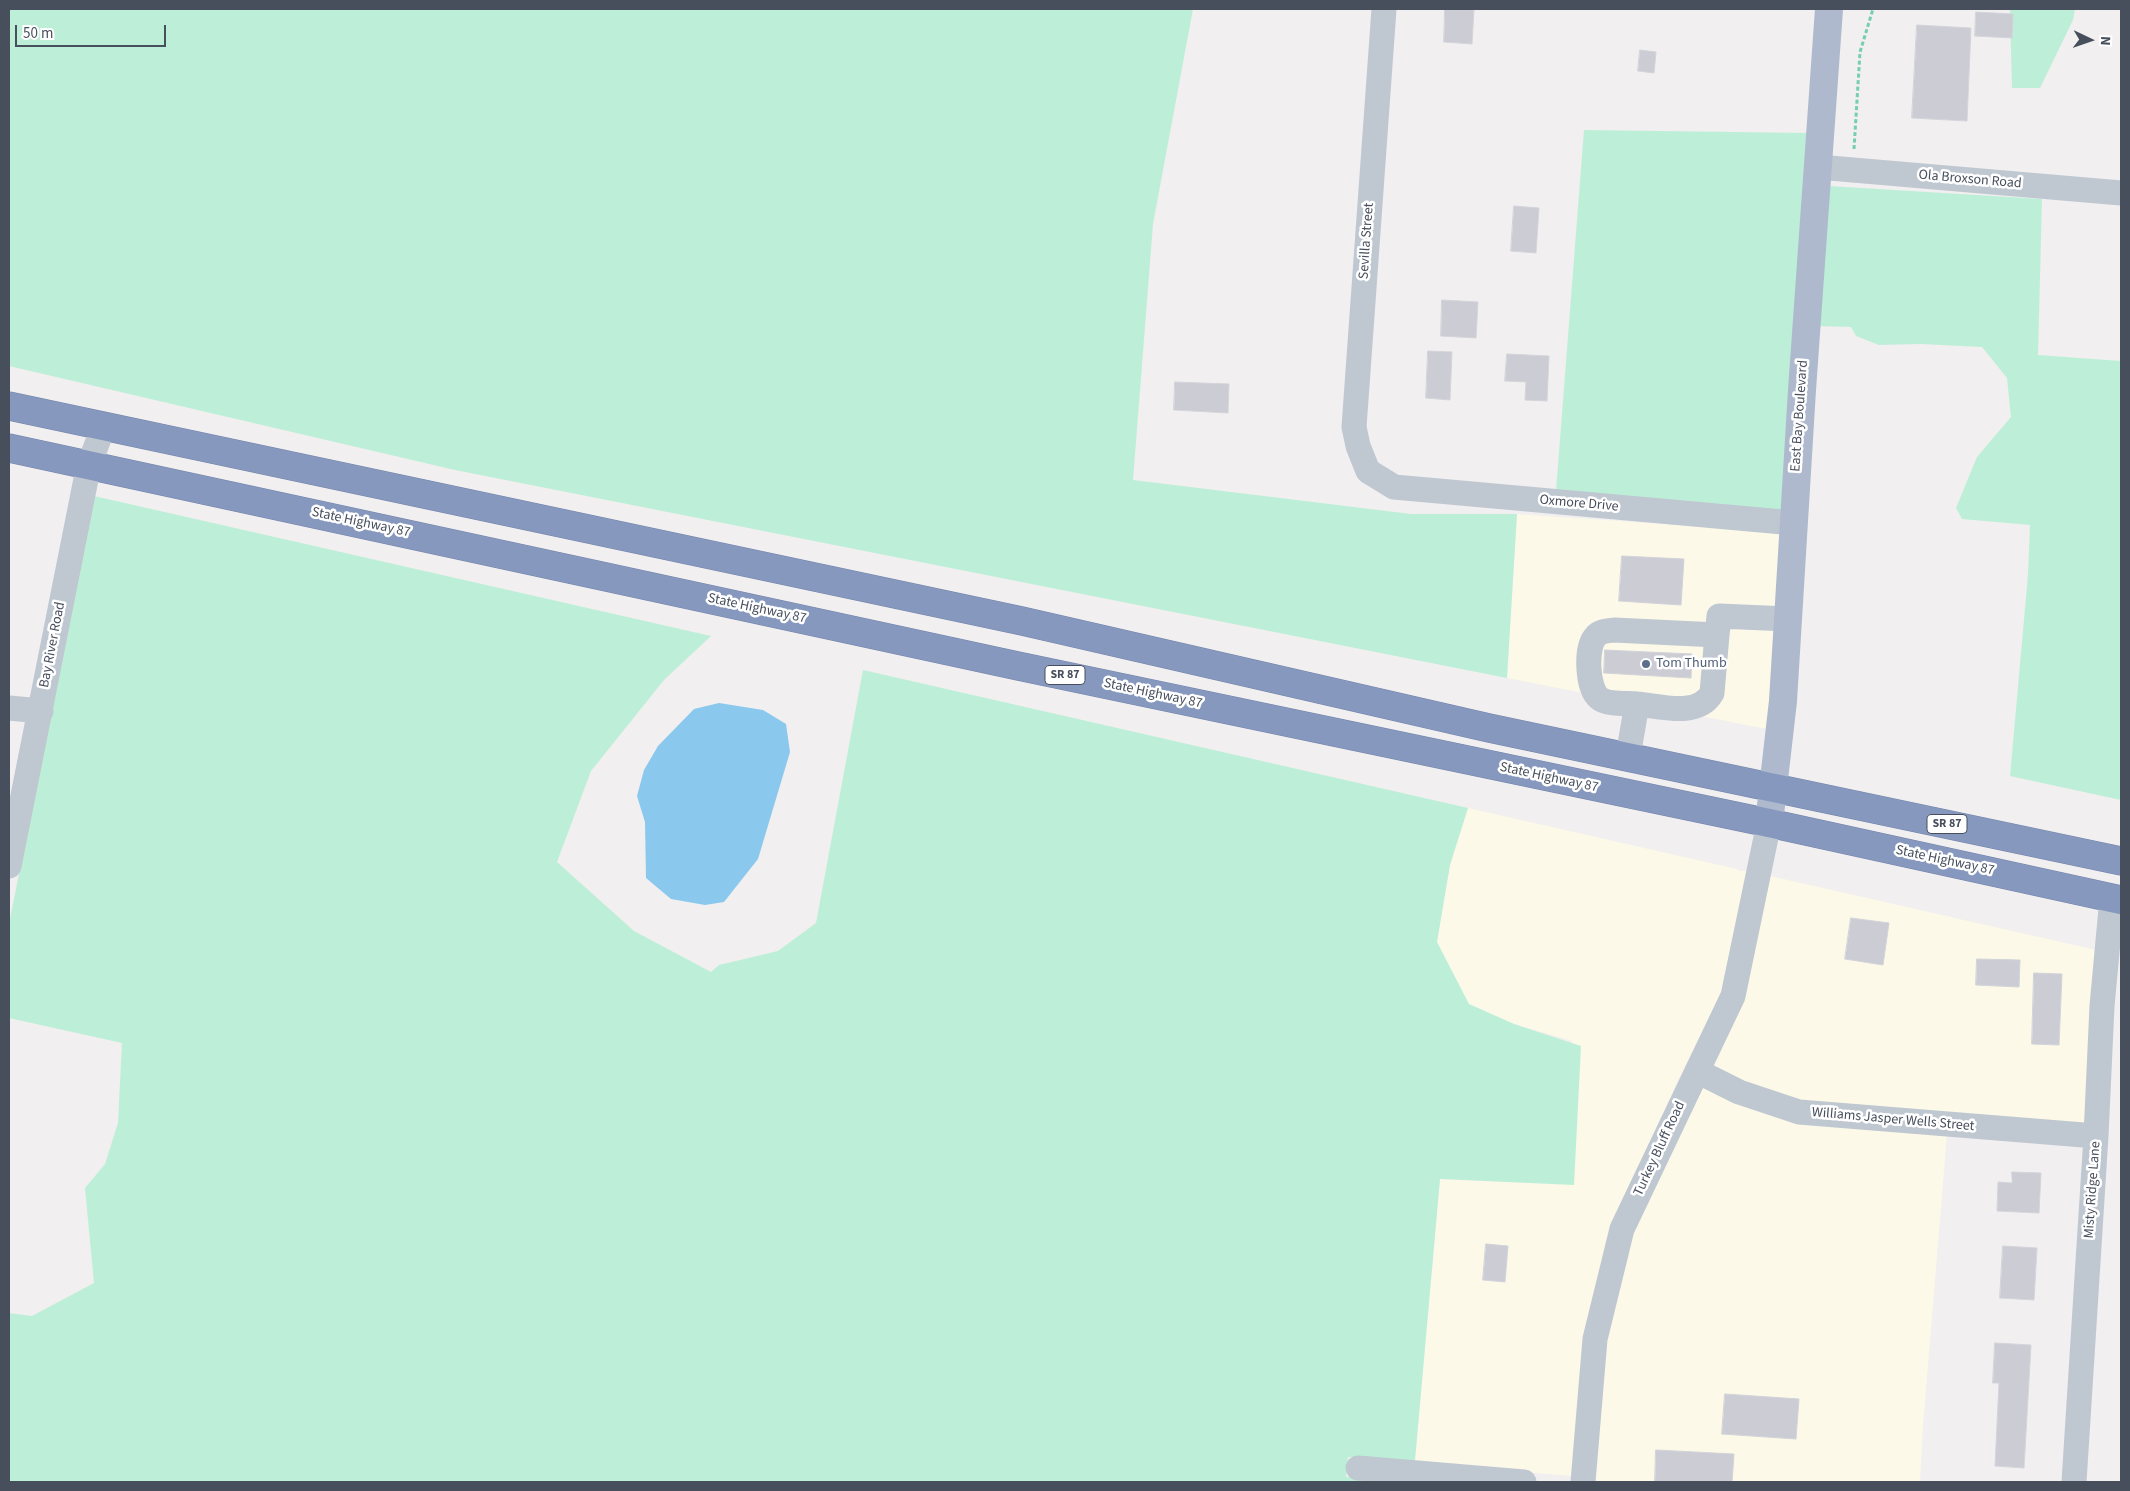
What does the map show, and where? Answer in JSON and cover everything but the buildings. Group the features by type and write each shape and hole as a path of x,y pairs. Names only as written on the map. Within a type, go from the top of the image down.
{"highway":[{"name":"SR 87","path":"9,406 1022,621 1489,728 2121,860"},
{"name":"State Highway 87","path":"9,448 1028,668 1768,823 2117,899"}],"main road":[{"name":"East Bay Boulevard","path":"1768,823 1783,701 1829,9"}],"street":[{"name":"Sevilla Street","path":"1368,471 1358,446 1354,427 1384,9"},
{"name":"Ola Broxson Road","path":"1818,167 2121,193"},
{"name":"Bay River Road","path":"9,866 89,464 104,426"},
{"name":"Oxmore Drive","path":"1368,471 1394,486 1794,523"},
{"path":"1718,635 1614,630 1602,632 1591,643 1589,678 1593,691 1602,700 1688,708 1697,707 1709,699 1712,694 1720,616 1788,619"},
{"path":"1628,756 1637,704"},
{"path":"9,708 41,712"},
{"name":"Turkey Bluff Road","path":"1583,1482 1595,1339 1622,1229 1733,996 1768,823"},
{"name":"Misty Ridge Lane","path":"2074,1482 2096,1136 2112,1006 2117,899"},
{"name":"Williams Jasper Wells Street","path":"1697,1071 1739,1092 1798,1112 2096,1136"},
{"path":"1358,1468 1524,1482"}],"path":[{"path":"1853,170 1860,52 1873,9"}],"shaded area":[{"path":"1517,514 1781,532 1767,729 1507,678"},
{"path":"1468,808 1740,871 1747,871 1721,993 1610,1227 1572,1476 1411,1463 1415,1460 1440,1179 1574,1184 1572,1041 1514,1024 1468,1004 1437,942 1450,865"},
{"path":"1770,876 2096,950 2085,1125 1801,1102 1744,1083 1712,1067"},
{"path":"1703,1086 1947,1134 1920,1482 1595,1482 1607,1339 1633,1233"}],"green space":[{"path":"9,9 1193,9 1153,224 1133,480 1411,514 1517,514 1507,678 455,470 9,366"},
{"path":"2010,9 2075,9 2073,20 2040,88 2012,88"},
{"path":"1584,130 1809,133 1782,512 1556,491"},
{"path":"1829,186 2042,199 2038,355 2121,361 2121,800 2010,776 2028,575 2030,525 1962,519 1956,508 1977,457 2011,417 2007,378 1982,347 1921,344 1879,345 1856,336 1851,327 1818,326"},
{"path":"94,496 711,636 664,680 591,771 557,862 634,931 711,972 719,965 778,951 816,923 863,670 1468,808 1450,865 1437,942 1469,1004 1514,1024 1581,1046 1574,1185 1440,1179 1415,1460 1411,1463 1348,1457 1346,1477 1361,1478 1361,1482 9,1482 9,1313 32,1316 94,1283 85,1188 105,1164 118,1123 122,1043 9,1018 9,924"}],"water":[{"path":"719,703 763,710 786,724 790,752 758,859 724,902 705,905 671,899 646,878 645,822 637,796 644,770 658,746 694,709"}],"place":[{"name":"Tom Thumb","path":"1646,664"}]}
